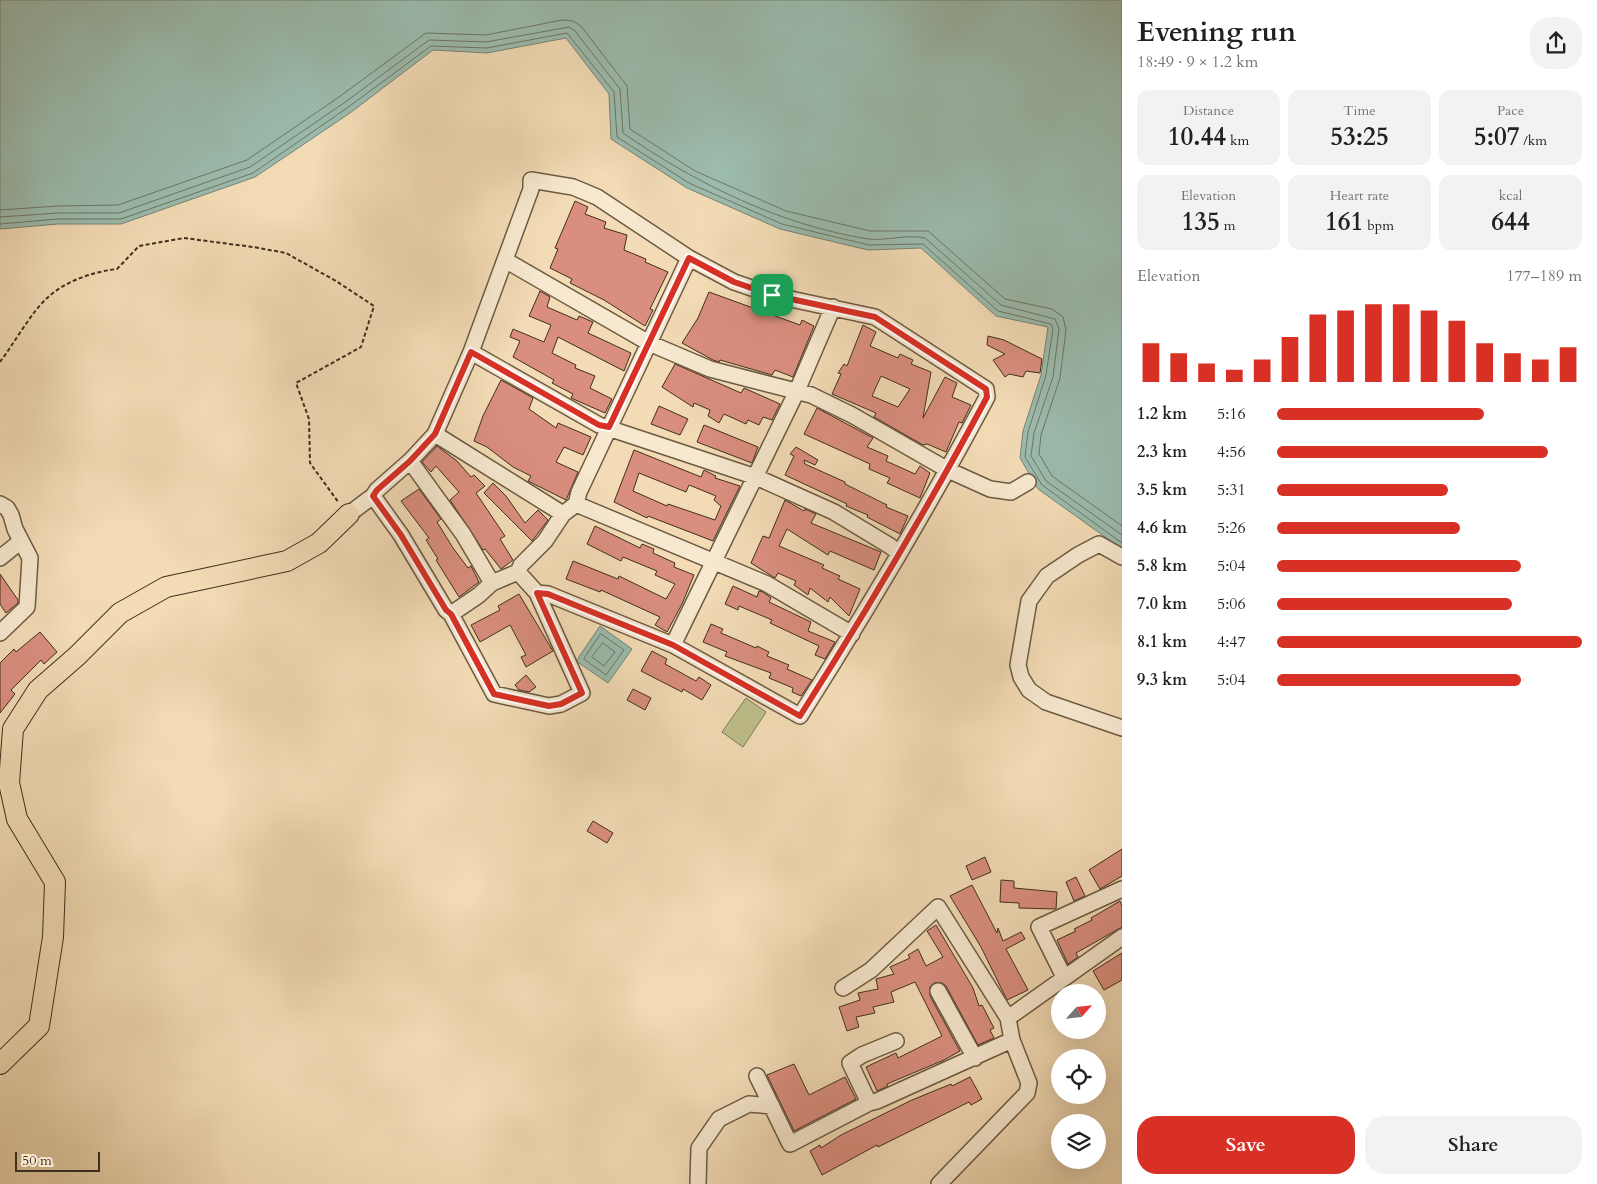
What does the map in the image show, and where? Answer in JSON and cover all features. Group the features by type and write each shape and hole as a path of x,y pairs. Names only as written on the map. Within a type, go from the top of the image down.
{"main road":[{"path":"0,1064 39,1026 53,937 55,882 17,819 9,783 6,746 38,690 77,656 120,613 166,587 287,560 319,543 349,514"}],"street":[{"path":"349,514 373,496 435,434 471,352 531,189 532,180 573,187 597,197 689,258 734,282 772,295 875,317 986,389 987,397 948,470 852,634 800,716 673,645 548,594 537,593"},
{"path":"451,614 480,595 492,583 518,572 521,565 545,541 563,514 576,504 609,427 689,258"},
{"path":"505,260 649,343 710,369 796,393 811,395 852,415 948,470 990,489 1011,492 1028,482"},
{"path":"673,645 796,393 833,307"},
{"path":"471,352 599,425 756,477 834,512 890,546 898,553"},
{"path":"435,434 563,514"},
{"path":"410,461 463,534 492,583"},
{"path":"373,496 401,535 446,610 451,614 494,694 549,706 561,704 582,693 537,593 518,572"},
{"path":"0,504 7,508 11,515 30,558 26,607 0,633"},
{"path":"576,504 768,584 852,634"},
{"path":"0,558 21,541"},
{"path":"1122,557 1099,544 1078,555 1047,576 1030,601 1018,665 1021,677 1029,690 1046,702 1122,728"},
{"path":"0,785 17,819"},
{"path":"1064,977 1039,927 1122,889"},
{"path":"843,988 871,970 938,907 1008,1018 1012,1040 1029,1083 1027,1093 939,1184"},
{"path":"1008,1018 1122,937"},
{"path":"938,991 975,1058"},
{"path":"757,1076 790,1144 869,1102 877,1101 1012,1040"},
{"path":"869,1102 850,1063 862,1055 896,1041"},
{"path":"698,1184 700,1148 719,1118 749,1104 772,1106"}],"path":[{"path":"0,362 46,299 74,280 100,271 118,269 138,246 184,238 286,253 336,281 374,306 361,347 296,383 309,419 310,462 349,514"}],"green space":[{"path":"746,698 766,712 743,747 722,732"}],"water":[{"path":"0,0 1122,0 1122,549 1038,489 1020,458 1023,431 1041,375 1048,327 996,316 921,248 868,250 780,229 687,188 611,139 609,94 566,38 487,53 433,50 350,113 255,177 121,224 58,224 0,229"},
{"path":"600,626 632,649 608,683 576,661"}],"building":[{"path":"575,201 588,207 585,214 606,222 604,228 627,235 624,250 646,259 645,262 668,272 650,309 653,310 645,326 604,300 570,283 572,279 550,268 558,249 555,248"},
{"path":"540,291 550,297 547,307 577,320 579,316 593,322 588,333 631,353 624,371 558,337 552,353 576,365 575,368 595,376 590,388 612,399 605,413 571,398 573,394 552,383 554,380 513,357 520,341 510,337 513,329 544,342 551,325 529,316"},
{"path":"709,292 800,325 802,320 814,326 793,377 775,370 772,375 720,360 719,362 682,343 698,318"},
{"path":"863,325 876,332 870,346 898,358 900,354 913,360 911,364 931,372 923,418 945,377 957,383 952,397 971,405 962,423 959,422 946,452 927,444 923,445 874,417 876,413 832,394 841,374 838,373 844,364 847,366","holes":["881,376 910,389 898,407 872,396"]},
{"path":"988,336 1004,340 1042,359 1040,373 1026,371 1023,377 1009,374 1005,377 993,360 1005,354 987,345"},
{"path":"675,364 741,393 744,388 780,404 772,420 763,417 759,425 748,420 746,424 724,414 719,423 708,416 710,410 694,403 693,407 662,387"},
{"path":"501,380 533,398 529,409 556,428 558,423 591,437 583,455 564,447 556,462 578,472 566,500 528,481 531,476 513,467 487,447 474,441 483,416"},
{"path":"659,406 688,419 680,435 651,424"},
{"path":"817,408 873,438 867,447 888,456 886,461 915,474 920,466 930,473 920,498 887,483 890,478 869,469 870,464 804,434"},
{"path":"704,425 758,447 752,463 697,442"},
{"path":"437,446 457,461 471,477 474,475 485,486 476,493 505,536 500,539 513,560 501,569 485,549 483,550 450,500 459,492 436,466 431,472 422,462"},
{"path":"796,447 818,460 815,465 804,460 805,464 845,482 845,484 887,505 886,507 908,516 900,534 867,517 868,515 846,506 847,504 785,475 794,456 790,454"},
{"path":"634,450 701,477 704,470 716,476 715,478 740,486 713,541 648,516 647,518 614,502","holes":["639,473 686,492 689,485 716,496 714,500 721,506 715,520 668,504 667,506 633,491"]},
{"path":"493,483 506,496 525,523 538,510 548,520 532,541 484,493"},
{"path":"419,489 441,519 437,522 453,548 468,568 471,566 479,582 459,597 436,560 438,559 426,540 429,538 401,501"},
{"path":"785,500 804,511 805,509 816,514 811,523 881,552 874,570 830,551 828,555 787,529 779,546 824,565 822,568 840,576 838,579 860,589 849,616 830,597 828,602 810,588 808,595 794,585 796,581 778,573 775,578 751,563 763,536 769,538"},
{"path":"595,526 640,548 642,544 654,549 653,553 675,563 674,567 694,575 682,604 667,632 655,625 660,617 601,590 600,592 566,579 573,561 618,579 619,576 666,599 675,584 655,575 657,571 623,557 621,561 587,544"},
{"path":"0,574 18,600 18,603 6,613 0,604"},
{"path":"733,586 757,597 759,591 763,592 771,598 769,602 811,622 808,631 835,642 825,659 815,655 819,646 770,623 772,620 739,606 738,610 725,604"},
{"path":"519,594 553,651 526,667 521,657 526,655 510,625 480,642 471,625 500,610 498,606"},
{"path":"711,624 723,629 721,633 769,652 767,656 789,665 787,669 812,680 801,696 792,692 793,688 769,678 771,673 725,656 727,652 703,642"},
{"path":"40,632 57,652 44,664 41,660 11,690 15,694 0,713 0,663 14,649 16,652"},
{"path":"652,651 667,659 665,664 696,681 699,677 711,685 702,700 683,689 682,692 641,671"},
{"path":"526,675 536,687 529,692 519,690 515,685"},
{"path":"633,689 651,698 645,710 627,700"},
{"path":"593,821 613,833 607,843 587,831"},
{"path":"1122,849 1122,876 1100,889 1089,870"},
{"path":"985,857 991,872 972,880 966,866"},
{"path":"1076,877 1085,896 1074,901 1066,882"},
{"path":"1001,880 1014,881 1014,888 1057,892 1056,909 1019,908 1019,903 1000,902"},
{"path":"972,885 997,933 998,928 1003,941 1021,932 1025,939 1006,949 1028,990 1007,1000 981,947 950,896"},
{"path":"1120,901 1122,906 1122,927 1076,953 1078,957 1068,964 1057,940 1076,931 1074,929 1092,920 1091,918"},
{"path":"936,925 973,988 979,1006 982,1005 994,1028 990,1030 994,1038 978,1045 946,986 942,983 934,983 930,987 930,996 960,1051 944,1060 887,1084 888,1086 877,1091 866,1067 896,1053 898,1058 942,1036 915,982 891,992 894,1002 873,1007 875,1013 856,1017 859,1027 847,1031 839,1007 860,1000 858,993 878,989 876,979 894,974 890,967 910,958 908,955 918,949 926,966 943,957 927,931"},
{"path":"1122,953 1122,980 1106,989 1106,984 1101,984 1093,971"},
{"path":"794,1064 809,1095 845,1077 856,1099 794,1131 767,1075"},
{"path":"970,1077 982,1099 971,1105 969,1102 878,1147 877,1145 822,1175 810,1151 820,1145 821,1148 841,1135 912,1100 951,1084 952,1086"}],"route":[{"path":"689,258 734,282 772,295 875,317 986,389 987,397 948,470 852,634 800,716 673,645 548,594 537,593 582,693 561,704 549,706 494,694 451,614 446,610 401,535 373,496 435,434 471,352 599,425 609,427 689,258"}]}
